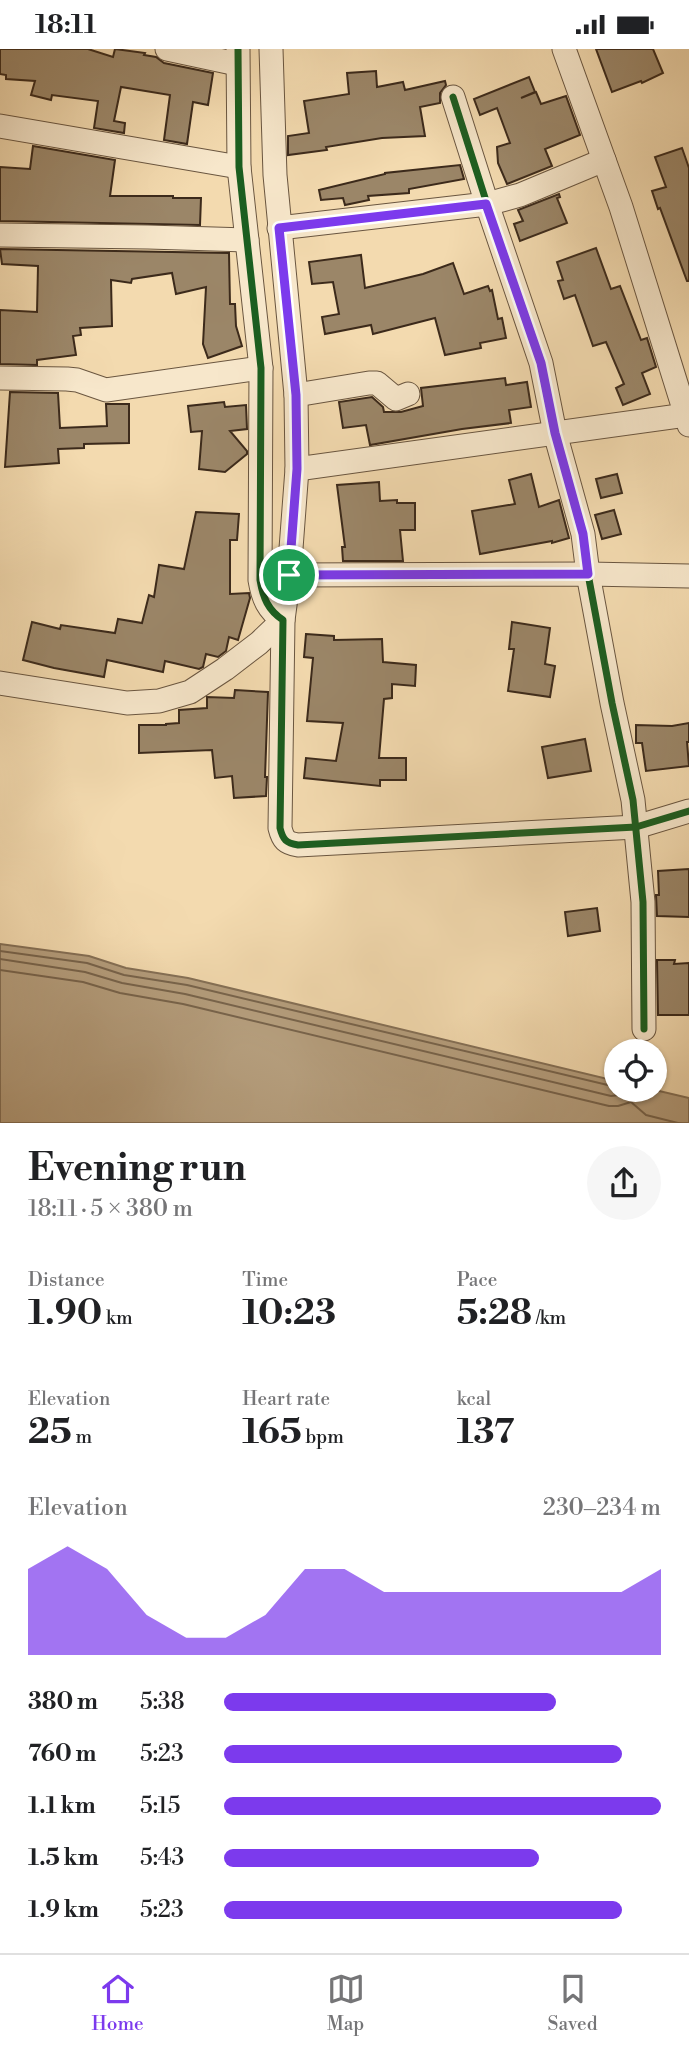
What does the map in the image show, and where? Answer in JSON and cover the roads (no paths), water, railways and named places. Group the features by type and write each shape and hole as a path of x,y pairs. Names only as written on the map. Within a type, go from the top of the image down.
{"street":[{"path":"167,49 237,56 239,167 261,368 260,580 270,611 283,619"},
{"path":"271,49 275,174 296,395 297,469 283,619 280,828 283,840 288,844 298,845 636,827 689,811"},
{"path":"297,469 555,433 687,420 621,207 564,49"},
{"path":"453,97 486,204 541,363 555,433 583,534 612,703 633,800 643,902 644,1029"},
{"path":"0,126 239,167"},
{"path":"279,228 486,204 520,195 604,160"},
{"path":"0,235 247,240"},
{"path":"0,378 76,380 106,390 261,368"},
{"path":"296,395 369,383 377,383 396,399 408,394"},
{"path":"289,575 689,576"},
{"path":"0,683 127,703 159,701 190,692 225,669 259,643 283,619"}],"water":[{"path":"0,944 89,956 126,968 188,978 604,1078 604,1102 667,1102 667,1093 689,1098 689,1123 0,1123"}]}
